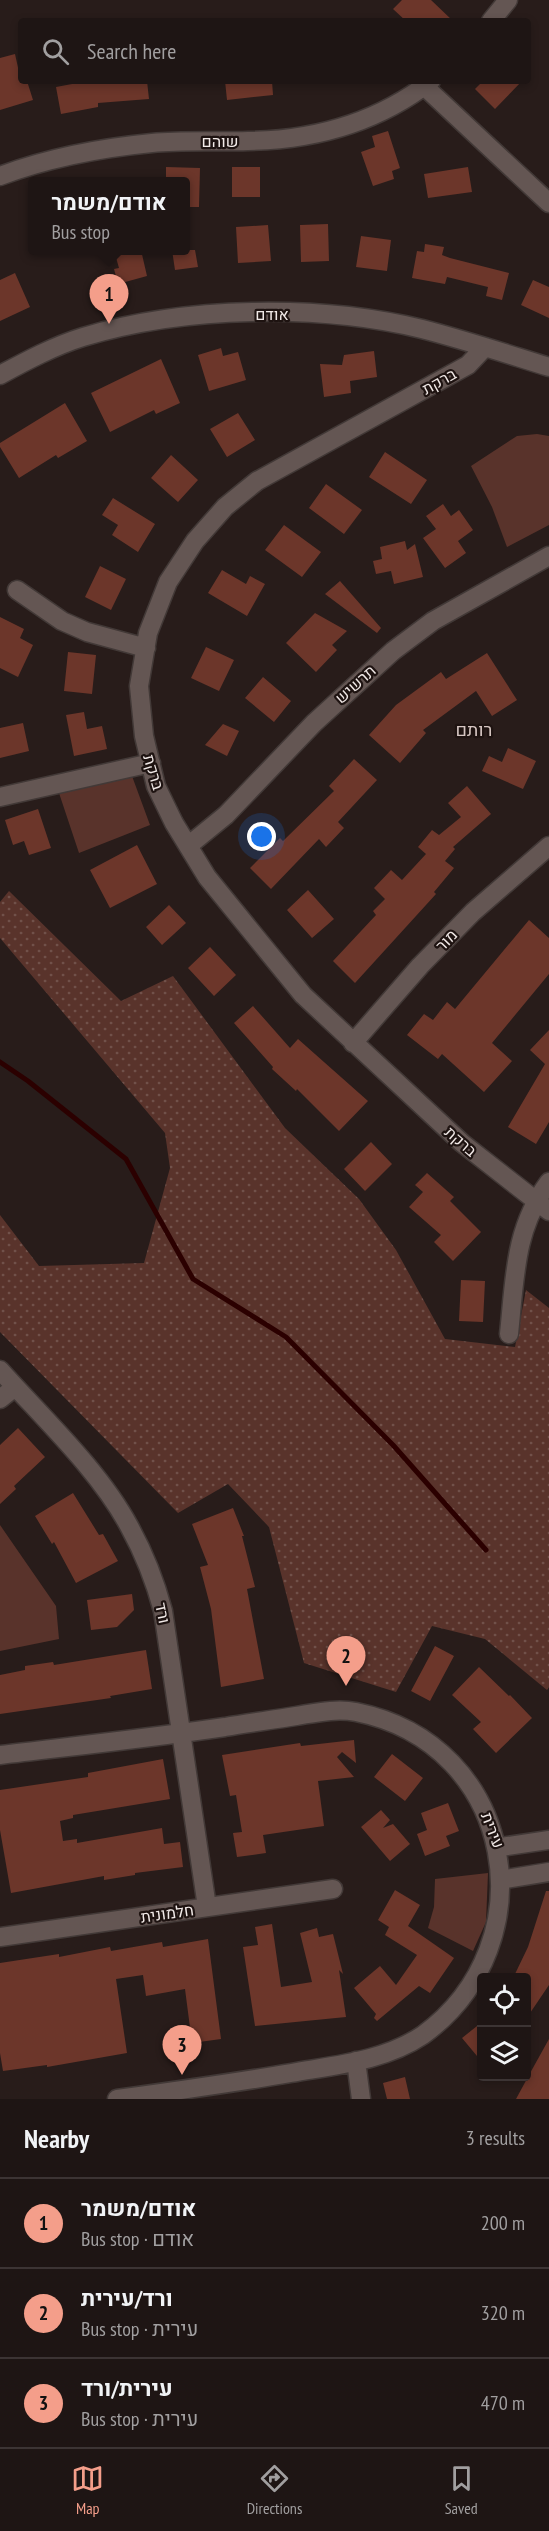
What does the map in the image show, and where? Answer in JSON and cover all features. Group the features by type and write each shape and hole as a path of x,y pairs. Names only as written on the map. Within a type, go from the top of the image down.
{"street":[{"path":"493,18 508,0"},
{"path":"427,84 549,203"},
{"name":"שוהם","path":"0,176 24,167 111,148 153,143 250,141 346,128 379,114 427,84"},
{"name":"אודם","path":"0,375 31,359 82,338 157,320 209,314 314,313 366,319 420,329 549,367"},
{"name":"ברקת","path":"485,347 468,365 298,456 257,481 225,507 195,541 168,582 148,633 139,686 144,736 156,786 174,823 207,877 303,996 462,1143 542,1206"},
{"name":"תרשיש","path":"188,846 226,815 323,714 393,651 433,621 549,556"},
{"path":"17,590 87,632 146,648"},
{"path":"0,797 151,762"},
{"name":"מור","path":"353,1043 420,966 472,912 549,846"},
{"path":"509,1334 519,1241 542,1206 549,1182"},
{"name":"ורד","path":"0,1370 106,1492 129,1524 154,1578 163,1611 207,1907"},
{"path":"0,1399 15,1387"},
{"name":"עירית","path":"0,1755 182,1733 321,1712 352,1711 389,1722 425,1742 449,1759 460,1770 482,1803 501,1847 506,1879 502,1913 483,1971 469,1993 453,2010 422,2035 390,2053 356,2061 243,2081 117,2099"},
{"path":"501,1847 549,1840"},
{"path":"506,1879 549,1872"},
{"name":"חלמונית","path":"0,1937 333,1889"},
{"path":"356,2061 361,2099"}],"shaded area":[{"path":"537,434 549,436 549,525 507,547 492,507 471,466 517,436"},
{"path":"132,776 150,825 79,853 59,793"},
{"path":"9,891 121,1001 173,976 285,1128 359,1199 396,1250 445,1339 515,1347 526,1290 549,1308 549,1687 547,1690 485,1639 432,1626 396,1692 304,1663 269,1527 228,1484 178,1513 0,1332 0,1215 39,1266 144,1263 170,1168 165,1133 0,938 0,902"},
{"path":"0,1525 56,1606 59,1639 0,1651"},
{"path":"488,1873 486,1922 473,1951 428,1928 434,1907 435,1879"}],"building":[{"path":"402,0 431,0 450,18 403,18 393,9"},
{"path":"15,54 18,84 28,84 33,100 0,110 0,58"},
{"path":"72,84 147,84 149,99 98,103 98,107 61,114 56,87"},
{"path":"225,84 272,84 273,95 227,100"},
{"path":"480,84 519,84 495,109 475,89"},
{"path":"388,131 400,168 392,171 394,179 373,186 361,152 375,147 372,136"},
{"path":"166,167 200,168 199,207 190,207 190,177 166,177"},
{"path":"232,167 260,167 260,197 232,197"},
{"path":"468,167 472,192 428,198 424,174"},
{"path":"328,224 329,261 301,262 300,225"},
{"path":"268,225 271,261 238,263 236,227"},
{"path":"361,236 391,240 387,271 356,267"},
{"path":"425,244 444,247 442,255 450,258 509,273 502,300 486,296 488,287 447,277 445,284 412,278 417,251 424,252"},
{"path":"190,250 195,250 198,267 175,270 173,255 190,255"},
{"path":"115,255 142,255 147,276 118,284 114,269 119,268"},
{"path":"15,273 30,307 0,321 0,280"},
{"path":"533,280 549,287 549,318 521,305"},
{"path":"221,348 223,356 238,352 246,380 209,391 198,355"},
{"path":"374,351 377,377 350,381 351,393 324,397 320,364 342,365 344,355"},
{"path":"161,359 180,403 156,414 154,410 110,432 91,393"},
{"path":"65,403 87,441 58,458 56,455 19,478 0,447 0,443"},
{"path":"238,413 255,440 227,457 210,429"},
{"path":"385,452 427,480 411,504 369,477"},
{"path":"171,455 198,480 178,502 151,478"},
{"path":"326,484 362,510 344,534 309,508"},
{"path":"113,498 155,524 138,552 112,535 118,525 102,515"},
{"path":"443,504 451,516 459,510 473,530 458,541 466,553 445,568 423,538 436,529 426,516"},
{"path":"284,525 321,552 302,577 265,550"},
{"path":"405,541 407,550 415,544 423,577 394,584 391,571 376,574 373,561 382,559 380,547"},
{"path":"100,566 126,579 111,610 85,597"},
{"path":"222,570 246,584 250,576 265,584 247,616 208,593"},
{"path":"340,581 381,628 377,633 325,594"},
{"path":"315,613 347,631 332,645 337,650 316,672 286,643"},
{"path":"0,617 24,629 20,638 33,645 18,677 0,668"},
{"path":"206,647 234,660 219,691 191,678"},
{"path":"68,652 96,655 92,694 64,691"},
{"path":"487,653 517,700 492,716 476,691 423,730 426,733 400,763 369,735 396,705 441,672 446,679"},
{"path":"263,677 291,701 274,722 245,698"},
{"path":"84,712 87,729 102,726 107,749 74,756 66,715"},
{"path":"23,723 29,751 0,758 0,728"},
{"path":"223,724 239,731 227,756 205,745"},
{"path":"508,748 536,761 523,789 482,771 489,756 502,762"},
{"path":"354,759 377,780 338,822 344,828 326,847 319,839 271,889 250,868 280,838 283,841 334,791 329,786"},
{"path":"467,786 491,814 453,847 455,849 445,861 454,868 434,892 436,894 355,983 333,961 376,915 373,911 385,899 374,888 391,870 402,880 426,854 418,847 432,830 439,835 461,817 448,803"},
{"path":"38,809 51,848 29,855 24,841 13,845 5,820"},
{"path":"137,845 157,884 110,908 90,870"},
{"path":"308,890 334,919 312,938 287,910"},
{"path":"169,905 186,923 162,945 146,927"},
{"path":"529,920 549,938 549,974 492,1043 512,1061 484,1092 442,1054 438,1059 407,1035 424,1014 433,1020 447,1002 455,1009"},
{"path":"210,947 236,975 214,996 188,968"},
{"path":"253,1006 290,1048 298,1039 368,1101 339,1131 297,1089 296,1091 272,1069 273,1067 234,1023"},
{"path":"549,1030 549,1122 536,1144 508,1127 545,1064 530,1050"},
{"path":"371,1142 392,1164 365,1191 344,1169"},
{"path":"427,1173 454,1197 450,1201 481,1232 453,1261 434,1242 441,1235 409,1207 423,1192 415,1185"},
{"path":"461,1280 485,1281 483,1322 459,1321"},
{"path":"18,1428 45,1457 14,1486 16,1489 0,1504 0,1445"},
{"path":"73,1493 99,1535 103,1534 118,1561 76,1583 54,1542 52,1544 35,1516"},
{"path":"233,1508 244,1536 242,1536 255,1587 247,1589 264,1679 221,1687 211,1609 200,1567 208,1565 192,1524"},
{"path":"132,1594 134,1610 117,1627 91,1630 87,1600"},
{"path":"435,1646 454,1656 430,1701 411,1691"},
{"path":"146,1650 152,1689 110,1696 111,1698 0,1714 0,1675 25,1670 25,1666 53,1662 54,1665"},
{"path":"479,1667 532,1718 496,1753 473,1729 481,1722 452,1695"},
{"path":"354,1740 356,1763 342,1752 337,1757 354,1777 318,1781 324,1826 263,1835 266,1853 237,1857 233,1833 242,1832 236,1795 230,1796 222,1755 300,1743 301,1746"},
{"path":"392,1754 423,1778 405,1801 374,1777"},
{"path":"163,1759 170,1799 73,1815 73,1818 60,1821 63,1841 77,1839 77,1843 162,1828 164,1844 180,1842 183,1867 135,1873 135,1875 104,1880 104,1876 11,1893 0,1830 0,1790 88,1777 88,1773"},
{"path":"448,1803 459,1831 446,1836 450,1846 425,1856 417,1834 427,1830 421,1813"},
{"path":"381,1810 390,1820 383,1828 393,1824 410,1844 390,1861 361,1827"},
{"path":"395,1890 420,1905 408,1926 454,1958 430,1993 419,1986 377,2021 374,2018 376,2014 354,1988 380,1966 396,1985 417,1955 385,1935 389,1927 378,1920"},
{"path":"546,1891 549,1891 549,1985 531,2012 531,1973 515,1973 528,1947"},
{"path":"272,1924 281,1987 312,1982 300,1933 317,1928 319,1937 333,1934 343,1974 339,1970 346,2017 255,2026 243,1947 258,1945 255,1927"},
{"path":"208,1939 221,2039 192,2043 185,1989 146,1996 143,1975 116,1979 127,2053 47,2067 47,2065 3,2071 0,2053 0,1963 59,1954 59,1957 110,1947 111,1951 162,1942 163,1947"},
{"path":"477,2026 477,2056 462,2038"},
{"path":"549,2039 549,2099 516,2099 526,2081 531,2081 531,2071"},
{"path":"405,2077 410,2099 387,2099 383,2083"}],"waterway":[{"path":"0,1062 28,1081 126,1159 193,1279 286,1337 393,1445 486,1550"}],"place":[{"name":"אודם/משמר","path":"109,324"},
{"name":"ורד/עירית","path":"346,1686"},
{"name":"עירית/ורד","path":"182,2075"}],"district":[{"name":"רותם","path":"474,730"}]}
